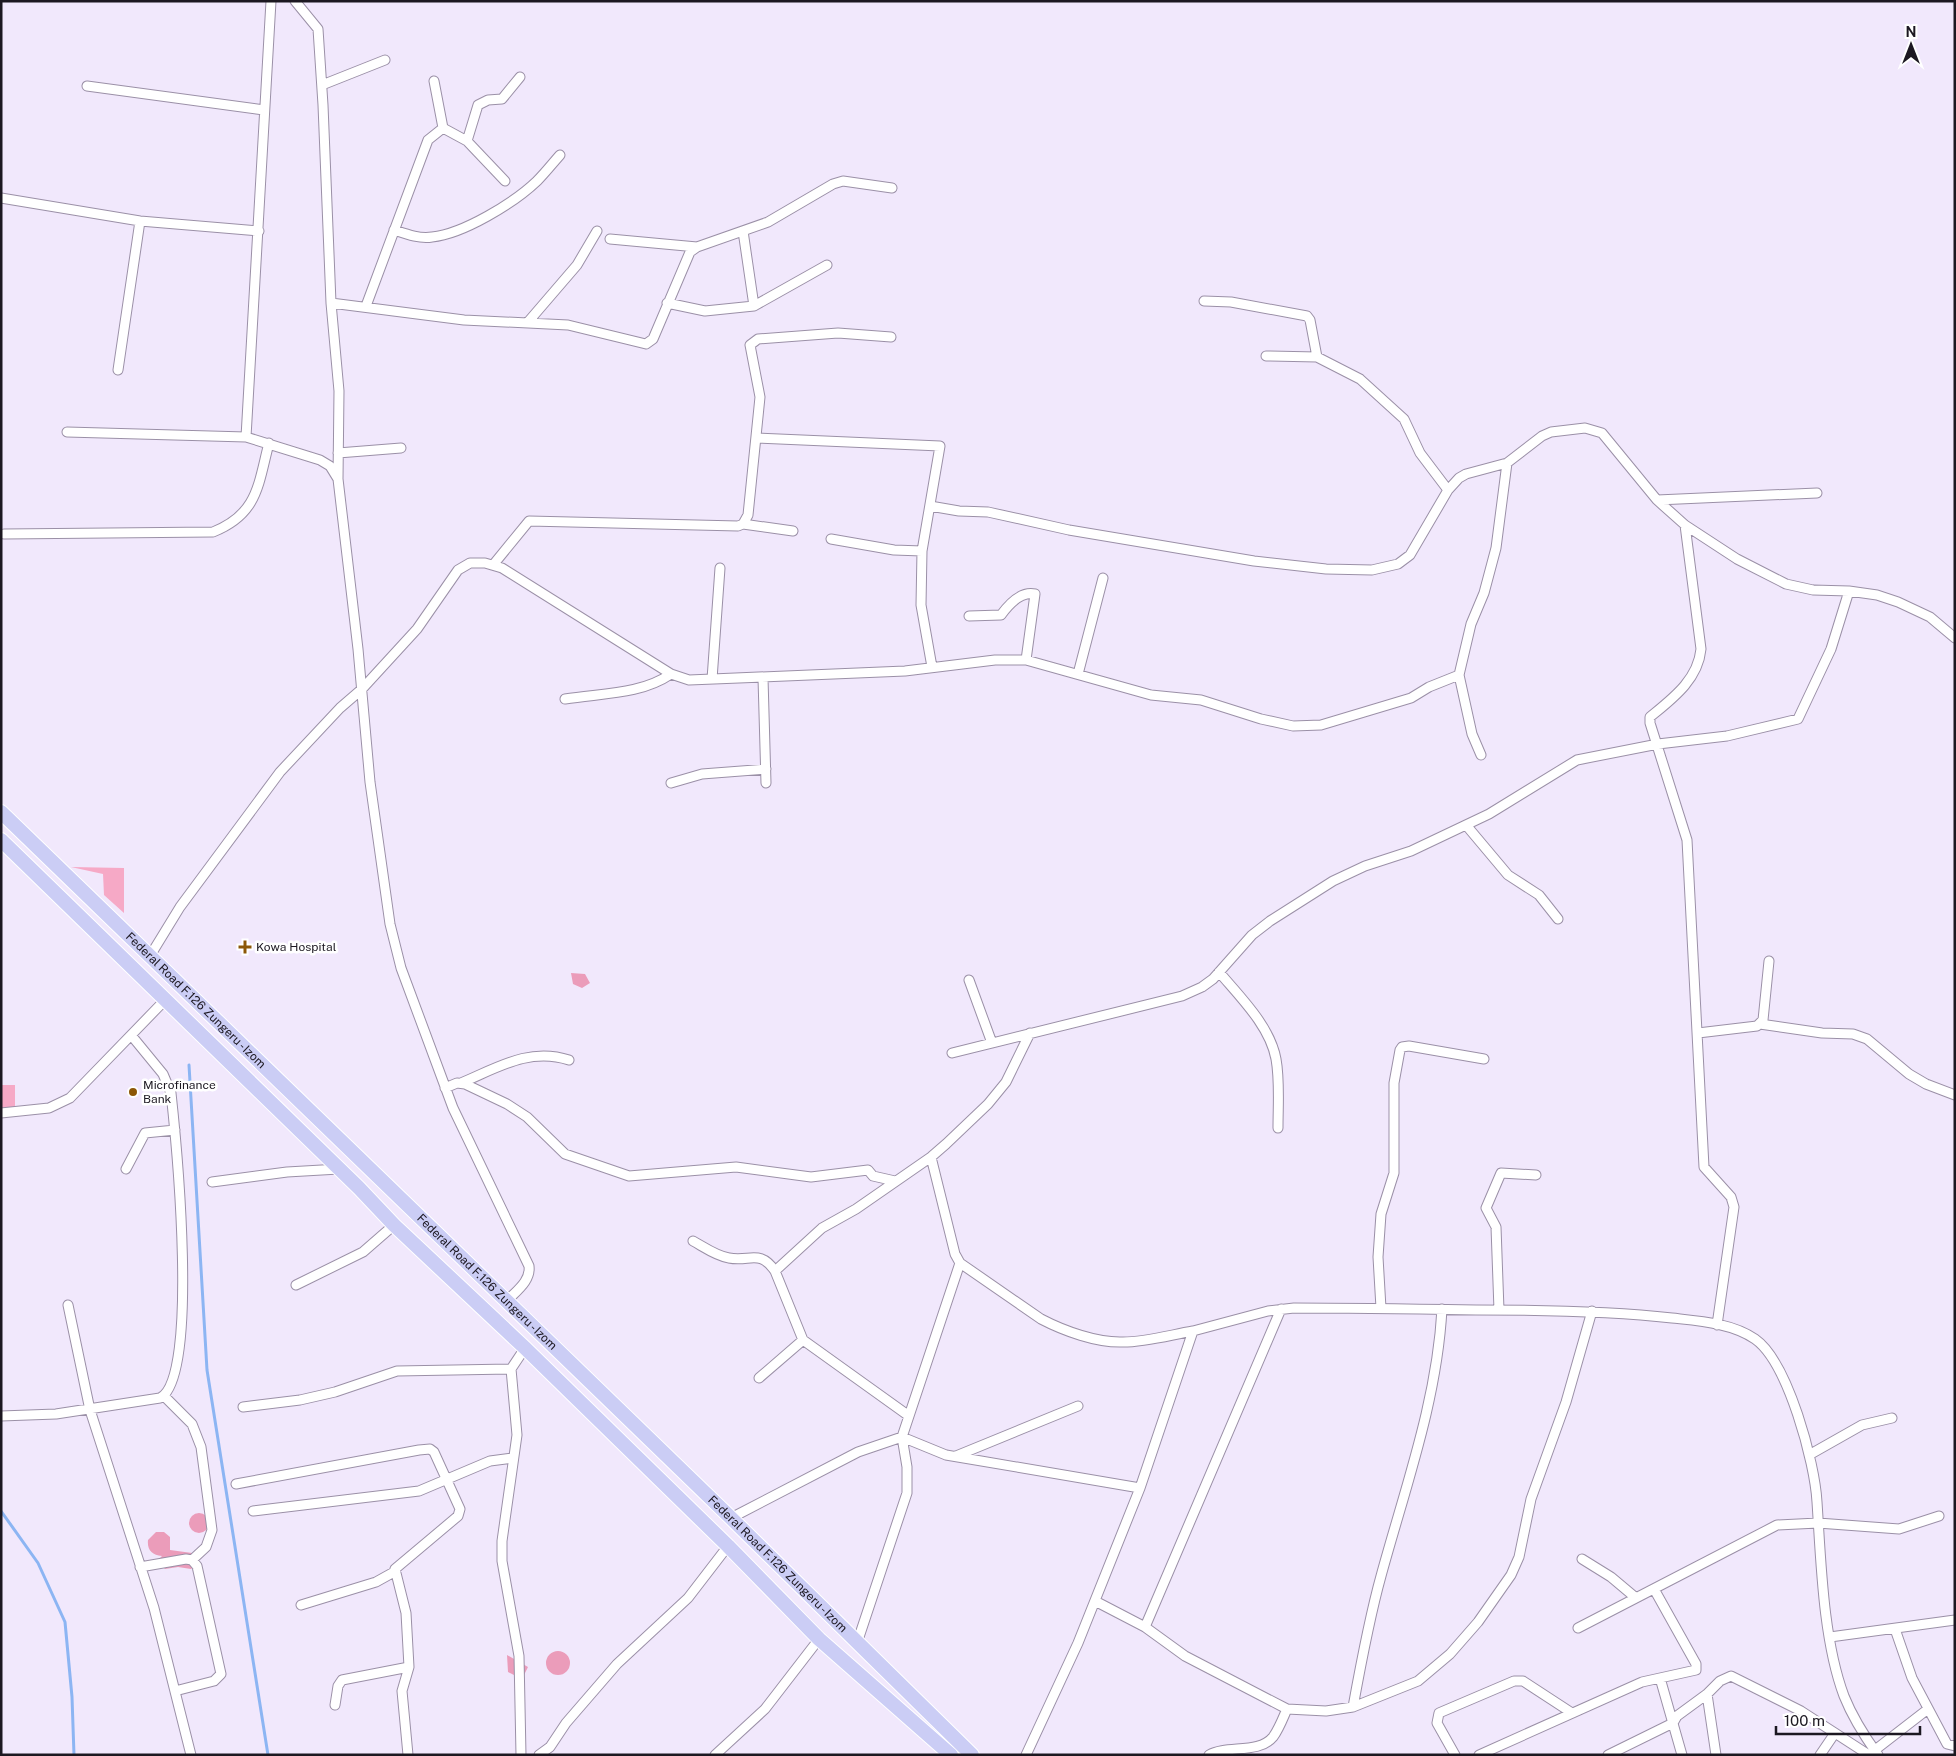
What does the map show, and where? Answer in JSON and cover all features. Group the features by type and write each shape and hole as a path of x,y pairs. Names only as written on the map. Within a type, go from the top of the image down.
{"main road":[{"name":"Federal Road F.126 Zungeru - Izom","path":"1,812 731,1518 972,1755"},
{"name":"Federal Road F.126 Zungeru - Izom","path":"1,840 359,1188 394,1225 728,1546 819,1639 951,1755"},
{"path":"359,1188 375,1173"}],"street":[{"path":"246,437 271,1"},
{"path":"295,1 318,29 331,303 339,391 338,479 362,689 370,782 390,924 401,968 445,1088 529,1266 530,1273 528,1279 507,1301"},
{"path":"322,85 385,60"},
{"path":"466,140 478,105 488,100 502,99 520,77"},
{"path":"434,81 442,128"},
{"path":"87,86 264,110"},
{"path":"442,128 466,140 505,181"},
{"path":"366,306 428,140 442,128"},
{"path":"394,230 420,238 431,238 461,229 510,203 536,182 560,155"},
{"path":"331,303 464,320 568,325 646,344 653,338 690,252 697,246 768,222 838,182 843,181 892,188"},
{"path":"1,198 140,221 259,231"},
{"path":"118,370 140,221"},
{"path":"528,322 577,265 597,231"},
{"path":"743,231 754,306"},
{"path":"610,239 697,246"},
{"path":"667,303 705,311 754,306 827,265"},
{"path":"1204,301 1232,302 1307,316 1310,320 1317,357"},
{"path":"743,524 748,515 760,397 750,345 752,341 758,338 838,333 891,337"},
{"path":"1266,356 1317,357 1356,376 1399,412 1420,453 1448,490"},
{"path":"930,506 959,511 988,512 1069,530 1254,561 1326,569 1372,570 1398,564 1410,555 1448,490 1459,478 1466,474 1507,463 1542,436 1551,432 1576,428 1594,429 1602,433 1657,500 1685,525 1737,559 1786,584 1813,590 1849,591 1877,595 1898,602 1930,618 1955,638"},
{"path":"67,432 246,437 320,460 330,466 338,479"},
{"path":"757,438 940,446 922,551 920,605 932,667"},
{"path":"4,534 213,532 236,520 255,498 270,443"},
{"path":"338,453 401,448"},
{"path":"1481,755 1472,734 1459,675 1471,624 1484,592 1496,548 1507,463"},
{"path":"1657,500 1817,493"},
{"path":"493,566 529,521 738,526 743,524 793,531"},
{"path":"1685,525 1701,650 1700,660 1692,678 1650,717 1650,723 1687,840 1704,1168 1731,1197 1734,1207 1717,1324"},
{"path":"831,538 894,550 922,551"},
{"path":"150,956 180,907 280,772 340,708 362,689 417,629 458,570 470,563 502,568 671,674 689,680 905,671 995,660 1026,660 1151,695 1200,700 1261,719 1293,726 1321,725 1411,698 1429,686 1459,675"},
{"path":"712,679 720,568"},
{"path":"1078,674 1103,578"},
{"path":"952,1053 1182,996 1202,987 1220,972 1252,935 1333,881 1365,866 1411,851 1489,814 1578,760 1658,744 1727,736 1798,719 1831,649 1849,591"},
{"path":"969,616 1001,615 1020,596 1027,593 1035,594 1026,660"},
{"path":"565,699 635,690 658,683 671,674"},
{"path":"763,678 766,783"},
{"path":"671,783 702,774 766,769"},
{"path":"1466,825 1508,875 1539,895 1558,919"},
{"path":"1760,1024 1763,1020 1769,961"},
{"path":"1220,972 1257,1019 1274,1049 1278,1075 1278,1128"},
{"path":"969,980 992,1042"},
{"path":"1,1113 60,1105 70,1098 166,999"},
{"path":"1698,1033 1757,1026 1760,1024 1822,1033 1853,1034 1867,1039 1909,1074 1955,1095"},
{"path":"775,1271 822,1228 856,1208 932,1157 988,1104 1006,1082 1030,1033"},
{"path":"131,1035 168,1082 175,1130 184,1277 182,1335 176,1367 164,1396"},
{"path":"1381,1308 1378,1257 1380,1214 1394,1173 1394,1083 1400,1050 1402,1047 1408,1046 1484,1059"},
{"path":"445,1088 526,1056 555,1056 569,1060"},
{"path":"461,1083 518,1111 565,1154 629,1176 736,1167 811,1177 868,1170 873,1176 895,1181"},
{"path":"126,1169 145,1133 175,1130"},
{"path":"932,1157 955,1254 960,1263 1053,1325 1106,1341 1146,1340 1193,1331 1281,1309 1381,1308 1592,1311 1626,1313 1717,1324 1745,1333 1756,1340 1775,1362 1803,1430 1814,1470 1830,1637 1844,1696 1874,1753"},
{"path":"212,1182 287,1172 339,1169"},
{"path":"1499,1310 1496,1227 1486,1208 1501,1173 1536,1175"},
{"path":"296,1285 363,1252 394,1225"},
{"path":"693,1241 730,1258 754,1256 770,1264 775,1271 803,1340 909,1416"},
{"path":"857,1643 907,1493 908,1467 902,1437 960,1263"},
{"path":"68,1305 90,1410 154,1608 191,1755"},
{"path":"1145,1627 1281,1309"},
{"path":"1353,1706 1380,1579 1430,1399 1440,1340 1442,1310"},
{"path":"1095,1601 1145,1627 1185,1656 1287,1709 1326,1711 1353,1706 1418,1680 1456,1647 1478,1622 1511,1575 1519,1557 1539,1474 1566,1402 1592,1311"},
{"path":"1026,1755 1078,1643 1140,1488 1193,1331"},
{"path":"759,1378 803,1340"},
{"path":"521,1755 519,1656 502,1561 502,1541 516,1423 511,1369 524,1348"},
{"path":"243,1407 300,1400 335,1392 397,1371 511,1369"},
{"path":"1,1416 90,1410 164,1396"},
{"path":"140,1567 192,1560 206,1547 212,1530 201,1447 192,1424 164,1396"},
{"path":"956,1456 1078,1406"},
{"path":"1810,1455 1862,1425 1892,1418"},
{"path":"731,1518 858,1452 902,1437 946,1455 1140,1488"},
{"path":"236,1484 424,1449 434,1452 448,1479 460,1509 458,1516 394,1568 394,1572 376,1582 301,1605"},
{"path":"253,1511 420,1491 490,1461 513,1458"},
{"path":"1578,1628 1777,1525 1818,1523 1899,1529 1939,1516"},
{"path":"539,1755 550,1747 566,1723 617,1664 688,1598 728,1546"},
{"path":"175,1691 214,1681 220,1674 197,1566 192,1560"},
{"path":"1582,1560 1611,1577 1636,1598"},
{"path":"394,1568 400,1584 406,1613 409,1666 402,1691 408,1755"},
{"path":"1479,1755 1642,1682 1694,1672 1697,1668 1654,1589"},
{"path":"1830,1637 1955,1620"},
{"path":"1895,1629 1912,1678 1947,1744 1955,1746"},
{"path":"715,1755 765,1709 819,1639"},
{"path":"335,1705 338,1686 342,1680 409,1666"},
{"path":"1608,1755 1673,1723 1677,1716 1708,1694 1720,1680 1731,1676 1801,1711 1835,1733 1874,1753"},
{"path":"1660,1678 1682,1755"},
{"path":"1455,1755 1437,1723 1439,1713 1514,1681 1524,1681 1572,1713"},
{"path":"1708,1694 1716,1755"},
{"path":"1209,1755 1217,1751 1259,1746 1267,1742 1273,1737 1287,1709"},
{"path":"1874,1753 1928,1709"},
{"path":"1820,1755 1835,1733"}],"shaded area":[{"path":"71,867 124,868 124,913 104,895 103,874"},
{"path":"571,973 585,974 590,983 582,988 573,984"},
{"path":"1,1085 15,1085 15,1108 1,1110"},
{"path":"199,1513 206,1516 209,1523 206,1530 199,1533 192,1530 189,1523 192,1516"},
{"path":"156,1532 164,1532 170,1537 170,1550 192,1553 199,1562 191,1569 178,1567 165,1569 157,1561 162,1556 153,1553 148,1547 148,1540"},
{"path":"558,1651 566,1655 570,1663 566,1671 558,1675 550,1671 546,1663 550,1655"},
{"path":"507,1655 528,1667 522,1679 508,1672"}],"waterway":[{"path":"189,1065 207,1370 268,1755"},
{"path":"1,1511 38,1563 65,1622 72,1697 74,1755"}],"place":[{"name":"Kowa Hospital","path":"245,947"},
{"name":"Microfinance Bank","path":"133,1092"}]}
